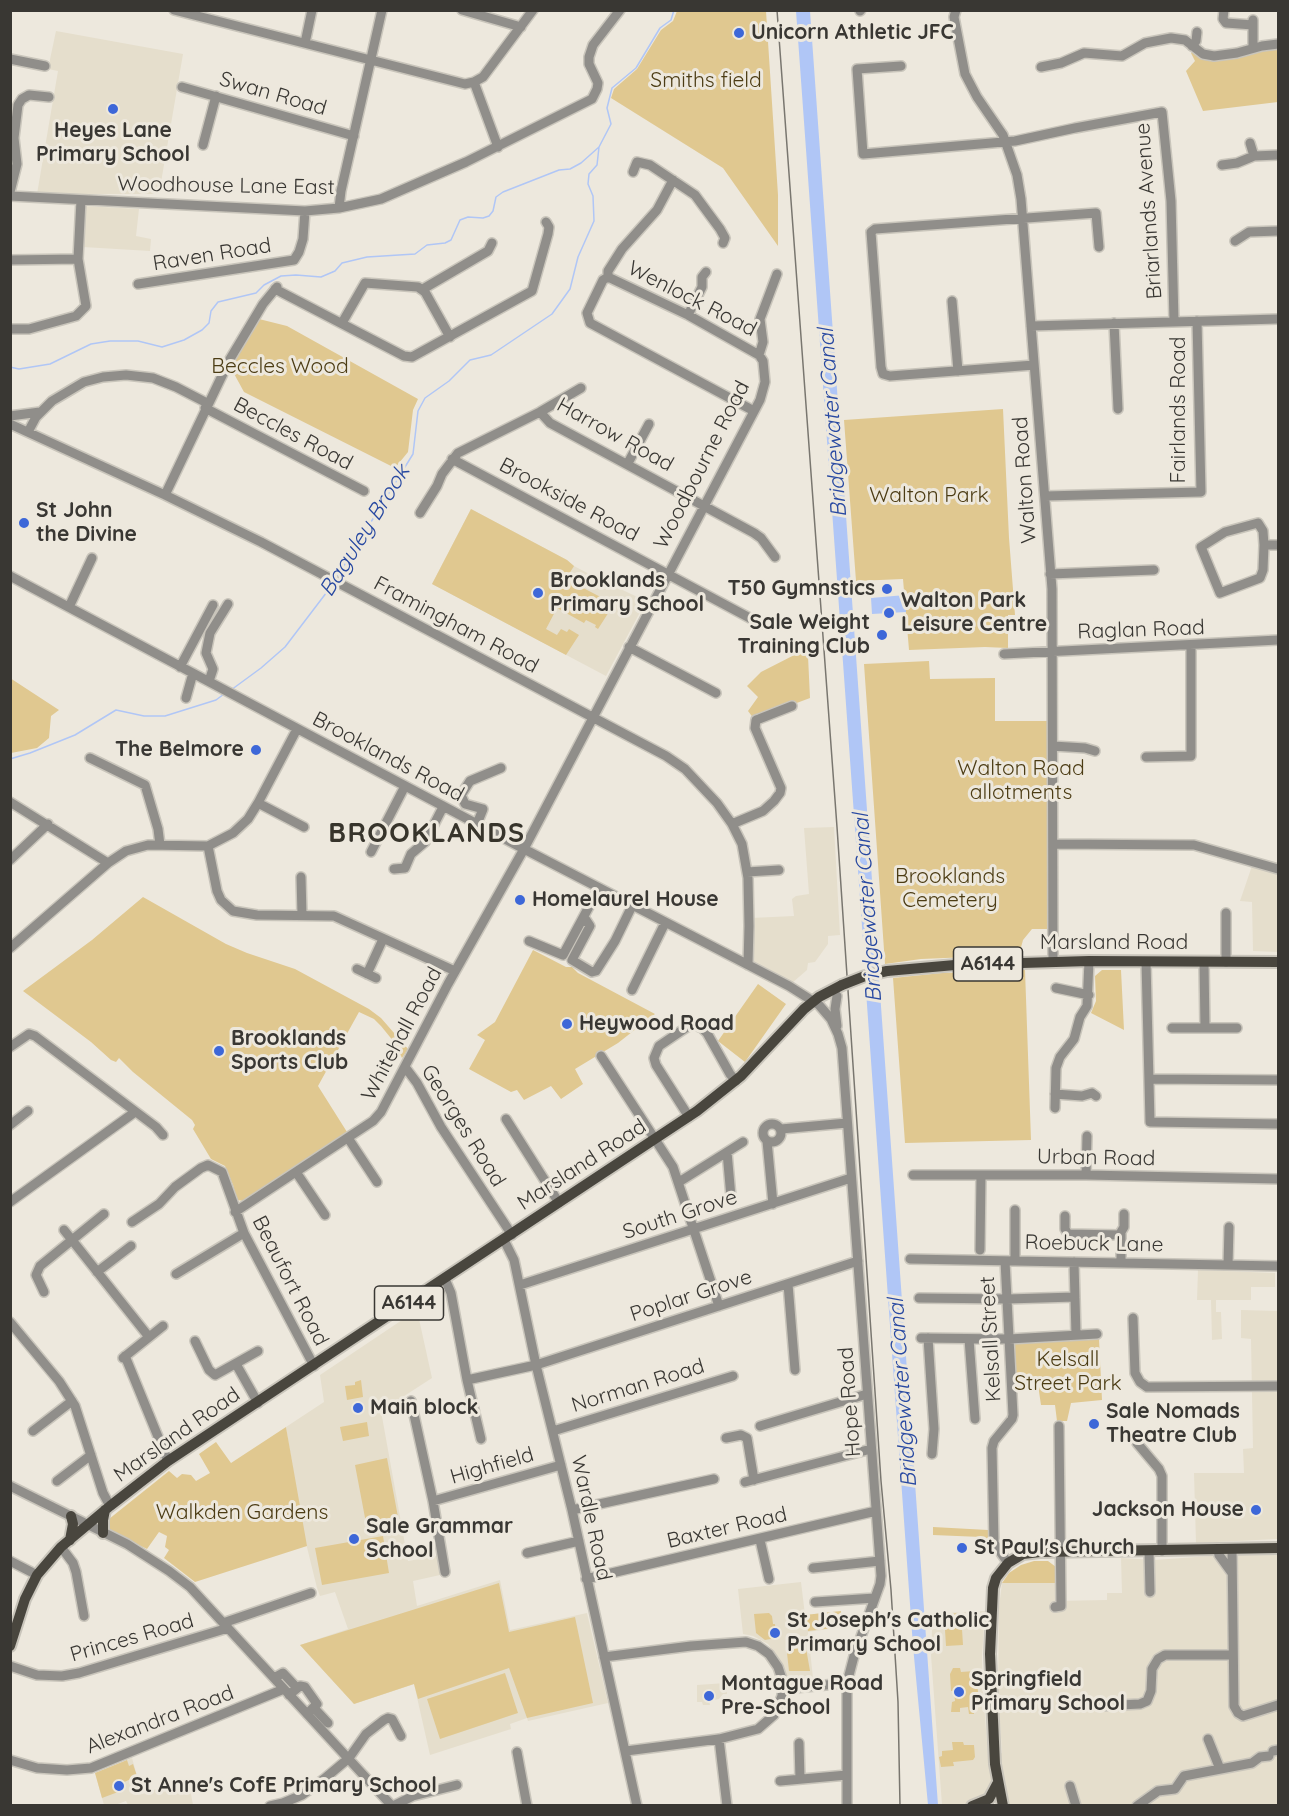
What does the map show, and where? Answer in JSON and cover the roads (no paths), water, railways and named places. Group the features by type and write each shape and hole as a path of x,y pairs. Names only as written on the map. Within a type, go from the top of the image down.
{"main road":[{"name":"Marsland Road","path":"10,1646 25,1599 37,1575 66,1544 107,1508 168,1461 689,1117 736,1081 795,1017 813,1001 842,985 887,971 954,965 1089,961 1278,962"},
{"path":"837,996 842,985"},
{"path":"104,1533 103,1520 107,1508"},
{"path":"66,1544 73,1524 71,1516"},
{"path":"979,1806 1002,1803 998,1783 991,1696 990,1645 994,1583 1008,1563 1023,1554 1278,1548"},
{"path":"972,1806 989,1799 998,1783"}],"street":[{"path":"174,10 460,83 474,82 486,73 533,10"},
{"path":"305,43 312,10"},
{"path":"339,208 382,10"},
{"path":"462,10 521,27"},
{"name":"Woodhouse Lane East","path":"11,195 305,211 339,208 372,201 395,194 498,147 585,103 595,94 598,83 589,63 593,45 620,10"},
{"name":"Walton Road","path":"956,10 954,17 965,74 1005,142 1017,175 1023,218 1050,574 1053,651 1053,962"},
{"path":"1224,10 1226,23 1253,22 1253,48"},
{"path":"1192,46 1197,32"},
{"path":"1041,67 1061,63 1084,53 1122,56 1140,44 1171,38 1185,40 1203,54 1214,56 1278,44"},
{"path":"10,59 45,66"},
{"path":"901,66 857,69 863,154 1005,142"},
{"path":"474,82 498,147"},
{"name":"Swan Road","path":"182,87 354,136"},
{"path":"10,208 17,164 14,138 19,103 29,95 49,98"},
{"path":"202,145 216,96"},
{"name":"Briarlands Avenue","path":"1005,142 1162,112 1171,201 1174,321"},
{"path":"1250,143 1254,156"},
{"path":"1222,165 1237,164 1254,156 1278,155"},
{"path":"636,163 655,166 701,201 726,240"},
{"path":"673,180 657,210 622,249 608,271 608,277 603,279 587,313 590,323 754,411"},
{"path":"10,329 29,329 76,316 84,310 87,302 78,259 81,200"},
{"name":"Raven Road","path":"138,284 291,261 297,257 301,247 305,211"},
{"path":"1034,365 890,376 883,374 880,367 870,234 875,229 1096,213 1099,247"},
{"path":"165,495 206,406 247,329 277,287 407,357 412,357 532,291 548,234 549,227 546,222"},
{"path":"1235,241 1249,232 1278,231"},
{"path":"342,323 365,283 423,289 490,250 492,243"},
{"path":"10,260 78,259"},
{"path":"688,315 702,287 701,275"},
{"name":"Wenlock Road","path":"608,277 688,315 759,355"},
{"name":"Woodbourne Road","path":"524,849 762,395 765,386 763,361 759,355 763,342 761,314 776,280"},
{"path":"423,289 450,337"},
{"path":"952,301 958,370"},
{"path":"1031,326 1278,319"},
{"name":"Fairlands Road","path":"1045,496 1201,492 1197,321"},
{"path":"1114,323 1118,409"},
{"name":"Beccles Road","path":"40,412 52,401 84,382 103,377 139,376 162,381 363,491"},
{"path":"420,513 452,459 467,448 540,412 581,388"},
{"path":"10,416 40,412"},
{"path":"28,432 40,412"},
{"name":"Harrow Road","path":"540,412 550,423 628,463 759,536 775,557"},
{"name":"Framingham Road","path":"10,424 165,495 327,576 666,756 685,769 710,794 732,824 742,844 747,872 748,965"},
{"path":"628,463 650,424"},
{"name":"Brookside Road","path":"452,459 762,624"},
{"path":"1258,523 1263,531 1264,545 1263,570 1260,578 1220,593 1202,547 1224,532 1258,523"},
{"path":"1264,545 1278,545"},
{"path":"69,607 92,558"},
{"path":"1050,574 1154,570"},
{"name":"Brooklands Road","path":"10,576 443,807 789,986 813,1001"},
{"path":"213,684 213,669 206,653 210,633 228,604"},
{"path":"180,667 213,605"},
{"name":"Raglan Road","path":"1004,654 1278,640"},
{"path":"629,646 716,693"},
{"path":"1146,757 1191,756 1191,646"},
{"path":"186,698 193,674"},
{"path":"732,824 763,811 774,801 781,790 755,728 753,717 792,706"},
{"path":"10,948 108,863 126,851 160,844 208,846 233,833 248,819 258,803 297,729"},
{"path":"1053,746 1095,751"},
{"path":"90,758 145,785 156,819 160,844"},
{"path":"477,824 483,809 465,804 461,795 470,780 501,768"},
{"path":"370,852 405,786"},
{"path":"10,802 108,863"},
{"path":"258,803 304,827"},
{"path":"394,869 405,868 411,854 424,842 443,807"},
{"path":"10,860 48,824"},
{"path":"1053,844 1194,844 1278,869"},
{"path":"208,846 217,891 221,900 233,911 243,914 334,916 456,971"},
{"name":"Whitehall Road","path":"235,1212 378,1117 524,849"},
{"path":"747,872 779,870"},
{"path":"301,877 302,915"},
{"path":"529,941 563,955 599,888"},
{"path":"584,917 590,926 572,960 592,972 596,971 615,941 632,906"},
{"path":"1226,913 1226,962"},
{"path":"632,990 665,923"},
{"path":"357,969 371,976 383,939"},
{"path":"1055,1108 1057,1062 1074,1039 1080,1017 1087,1005 1089,961"},
{"path":"1146,962 1150,1122 1278,1124"},
{"path":"1204,962 1205,1028"},
{"path":"1055,987 1089,995"},
{"path":"837,996 835,1009 838,1034"},
{"name":"Hope Road","path":"813,1001 826,1013 838,1034 842,1048 880,1561 880,1580 847,1683 847,1806"},
{"path":"689,1117 656,1065 654,1058 658,1046 687,1027 694,1025 702,1028 736,1081"},
{"path":"1172,1028 1237,1028"},
{"path":"10,1047 32,1034 156,1127 163,1135"},
{"path":"601,1056 673,1167 719,1306"},
{"name":"Georges Road","path":"405,1066 508,1237"},
{"path":"1150,1079 1278,1080"},
{"path":"1055,1094 1082,1096 1093,1092"},
{"path":"10,1125 28,1111"},
{"path":"10,1202 135,1112"},
{"path":"506,1119 558,1203"},
{"path":"781,1129 782,1135 773,1143 767,1141 763,1136 765,1127 774,1124 781,1129 847,1123"},
{"path":"348,1138 377,1182"},
{"path":"767,1141 772,1204"},
{"path":"679,1182 743,1142"},
{"path":"1086,1175 1088,1143"},
{"path":"727,1152 730,1197"},
{"name":"Beaufort Road","path":"132,1222 159,1204 194,1172 208,1165 222,1172 244,1233 314,1366"},
{"path":"296,1172 325,1215"},
{"name":"Urban Road","path":"913,1175 1086,1175 1278,1179"},
{"path":"980,1250 981,1175"},
{"name":"South Grove","path":"520,1285 851,1178"},
{"name":"Kelsall Street","path":"1008,1563 993,1543 992,1448 994,1441 1013,1415 1007,1299 1015,1210"},
{"path":"1120,1263 1124,1214"},
{"path":"44,1292 36,1275 40,1266 104,1215"},
{"path":"1065,1216 1065,1229 1068,1234 1121,1235"},
{"path":"1228,1265 1229,1227"},
{"path":"64,1230 149,1337"},
{"path":"177,1275 244,1233"},
{"name":"Wardle Road","path":"508,1237 536,1365 572,1510 637,1806"},
{"path":"97,1272 130,1246"},
{"name":"Roebuck Lane","path":"910,1259 1278,1266"},
{"name":"Poplar Grove","path":"467,1380 536,1365 858,1261"},
{"path":"1074,1262 1076,1335"},
{"path":"445,1279 451,1293 467,1380 481,1439"},
{"path":"788,1284 795,1370"},
{"path":"919,1298 1075,1298"},
{"path":"1133,1318 1135,1373 1140,1382 1147,1387 1278,1386"},
{"path":"10,1322 59,1381 72,1401 107,1508"},
{"path":"163,1326 123,1358 168,1461"},
{"path":"934,1449 925,1338 1009,1340 1097,1334"},
{"path":"969,1339 975,1419"},
{"path":"195,1341 212,1374 215,1375 258,1351"},
{"path":"236,1364 258,1403"},
{"name":"Norman Road","path":"553,1431 733,1376"},
{"path":"760,1426 867,1394"},
{"path":"33,1431 72,1401"},
{"path":"411,1401 433,1501 445,1572"},
{"path":"1055,1607 1061,1606 1059,1426"},
{"path":"726,1438 741,1435 747,1438 749,1481 871,1449"},
{"path":"1137,1443 1162,1476 1162,1551"},
{"path":"57,1481 91,1455"},
{"name":"Highfield","path":"433,1501 561,1465"},
{"path":"572,1510 714,1479"},
{"path":"11,1486 127,1544 190,1587 287,1692 323,1722 349,1758 392,1806 413,1796 457,1785"},
{"name":"Baxter Road","path":"586,1579 876,1511"},
{"path":"760,1540 769,1579"},
{"path":"527,1553 579,1541"},
{"path":"66,1544 76,1572 84,1616"},
{"path":"1232,1549 1234,1706 1243,1716 1278,1706"},
{"path":"1218,1550 1232,1573"},
{"path":"1149,1551 1150,1592"},
{"path":"10,1561 37,1575"},
{"path":"813,1568 880,1561"},
{"name":"Princes Road","path":"10,1666 37,1675 62,1676 79,1673 225,1625 311,1593"},
{"path":"815,1602 875,1598"},
{"path":"604,1657 700,1645 746,1642 764,1649 774,1660 781,1675 783,1689 774,1715 765,1725 750,1732 715,1739 626,1751"},
{"path":"1100,1706 1140,1704 1147,1701 1150,1697 1151,1674 1155,1663 1167,1655 1232,1655"},
{"path":"274,1678 283,1673 297,1688 302,1685 317,1701 310,1711"},
{"path":"783,1689 847,1683"},
{"name":"Alexandra Road","path":"10,1760 37,1768 67,1770 91,1768 297,1688"},
{"path":"270,1806 302,1795 349,1758 366,1734 388,1718 395,1723 401,1736"},
{"path":"715,1739 727,1806"},
{"path":"1208,1739 1220,1770"},
{"path":"799,1743 800,1779"},
{"path":"517,1752 527,1806"},
{"path":"1137,1806 1158,1791 1175,1789 1179,1775 1252,1763 1274,1752"},
{"path":"780,1782 846,1775"},
{"path":"1070,1786 1076,1806"}],"water":[{"name":"Bridgewater Canal","path":"796,11 810,11 938,1805 928,1805 913,1646 866,991 870,981 870,963 863,940"},
{"path":"905,595 906,612 872,614 871,598"}],"waterway":[{"path":"10,367 19,369 50,364 91,344 110,341 138,341 162,347 184,340 202,330 209,323 211,311 218,302 256,293 264,285 281,276 321,277 335,271 342,263 367,257 415,254 427,245 451,240 460,220 468,217 489,216 493,211 496,197 503,192 559,170 570,169 581,163 599,147 611,124 607,108 612,88 636,68 660,28 671,20 674,10"},
{"name":"Baguley Brook","path":"337,577 413,454 418,411 425,398 449,381 470,360 491,355 552,314 570,289 578,257 594,221 593,196 588,184 589,174 597,165 599,147"},
{"name":"Baguley Brook","path":"231,690 285,647 333,584"},
{"name":"Baguley Brook","path":"10,759 75,735 116,710 144,716 165,716 216,700 224,694"}],"tram line":[{"path":"777,10 837,827 881,1481 891,1590 898,1702 900,1806"}],"place":[{"name":"Unicorn Athletic JFC","path":"739,33"},
{"name":"Heyes Lane Primary School","path":"113,109"},
{"name":"St John the Divine","path":"24,523"},
{"name":"T50 Gymnstics","path":"887,589"},
{"name":"Brooklands Primary School","path":"538,593"},
{"name":"Walton Park Leisure Centre","path":"889,613"},
{"name":"Sale Weight Training Club","path":"882,635"},
{"name":"The Belmore","path":"256,750"},
{"name":"Homelaurel House","path":"520,900"},
{"name":"Heywood Road","path":"567,1024"},
{"name":"Brooklands Sports Club","path":"219,1051"},
{"name":"Main block","path":"358,1408"},
{"name":"Sale Nomads Theatre Club","path":"1094,1424"},
{"name":"Jackson House","path":"1256,1510"},
{"name":"Sale Grammar School","path":"354,1539"},
{"name":"St Paul's Church","path":"962,1548"},
{"name":"St Joseph's Catholic Primary School","path":"775,1633"},
{"name":"Springfield Primary School","path":"959,1692"},
{"name":"Montague Road Pre-School","path":"709,1696"},
{"name":"St Anne's CofE Primary School","path":"119,1786"}],"district":[{"name":"BROOKLANDS","path":"427,834"}],"park label":[{"name":"Smiths field","path":"706,81"},
{"name":"Beccles Wood","path":"280,367"},
{"name":"Walton Park","path":"929,496"},
{"name":"Walton Road allotments","path":"1021,781"},
{"name":"Brooklands Cemetery","path":"950,889"},
{"name":"Kelsall Street Park","path":"1068,1372"},
{"name":"Walkden Gardens","path":"242,1513"}]}
